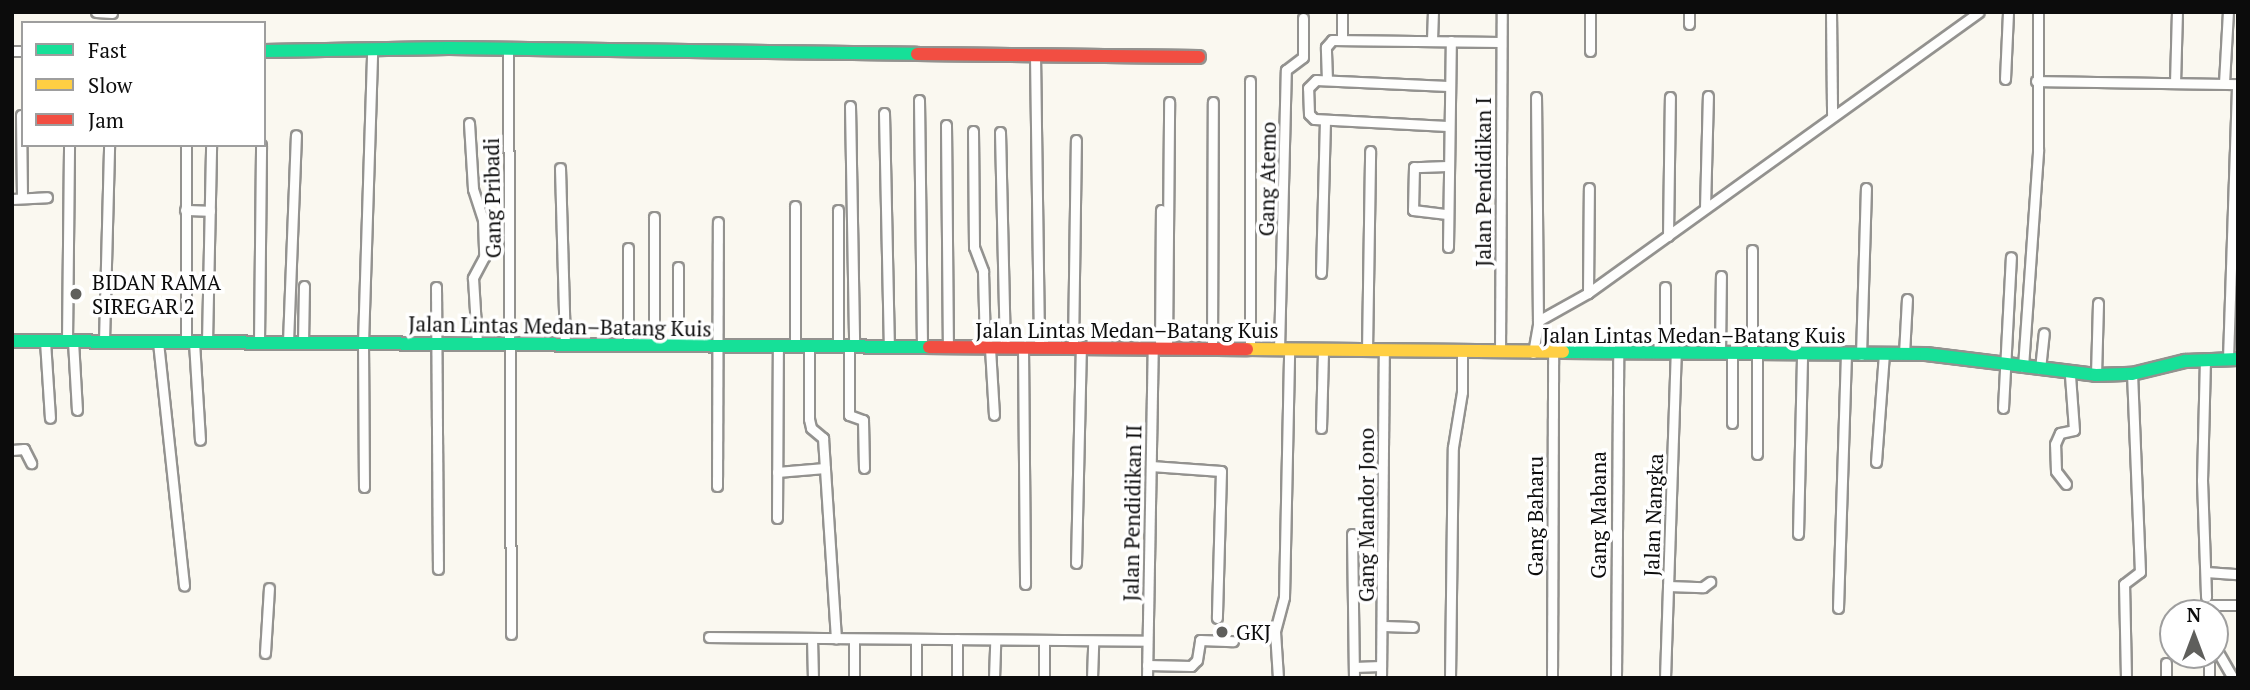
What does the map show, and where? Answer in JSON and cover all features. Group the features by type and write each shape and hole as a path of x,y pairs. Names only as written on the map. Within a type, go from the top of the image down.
{"main road":[{"path":"266,51 1199,57"},
{"name":"Jalan Lintas Medan–Batang Kuis","path":"12,341 1250,349 1553,354 1904,354 2004,363 2070,375 2132,374 2205,359 2233,359"}],"street":[{"path":"96,12 112,13"},
{"path":"1342,12 1342,38"},
{"path":"1432,40 1433,12"},
{"name":"Jalan Pendidikan I","path":"1502,12 1500,42 1515,353"},
{"path":"1590,12 1590,51"},
{"path":"1689,12 1689,24"},
{"path":"1831,12 1832,116"},
{"path":"1538,323 1588,293 1979,12"},
{"path":"2005,79 2008,12"},
{"path":"2023,367 2038,150 2038,12"},
{"path":"2175,83 2177,12"},
{"path":"2224,83 2228,12"},
{"name":"Gang Atemo","path":"1284,350 1286,70 1302,58 1303,18"},
{"path":"1327,80 1326,47 1342,38 1500,42"},
{"path":"1448,247 1447,126 1451,41"},
{"path":"364,487 363,343 372,51"},
{"name":"Gang Pribadi","path":"508,51 512,345 511,634"},
{"path":"1035,55 1039,348"},
{"path":"1447,126 1310,117 1308,88 1312,81 1327,80 1448,86"},
{"path":"1250,349 1251,81"},
{"path":"2036,81 2237,84 2233,359"},
{"path":"1705,208 1708,96"},
{"path":"1515,353 1536,336 1538,323 1536,97"},
{"path":"1668,236 1670,97"},
{"path":"919,100 922,348"},
{"path":"1160,349 1168,102"},
{"path":"1212,349 1213,102"},
{"path":"847,347 850,106"},
{"path":"884,113 889,348"},
{"path":"21,115 17,198 47,197"},
{"path":"1321,273 1325,120"},
{"path":"469,123 473,190 483,219 484,257 473,278 477,344"},
{"path":"946,125 948,348"},
{"path":"972,131 974,247 982,268 994,415"},
{"path":"1000,132 1005,348"},
{"path":"288,342 296,135"},
{"path":"1076,140 1076,563"},
{"path":"69,147 70,341 77,410"},
{"path":"104,341 109,147"},
{"path":"186,147 185,210 196,342 200,440"},
{"path":"196,342 210,211 211,147"},
{"path":"259,342 261,147"},
{"path":"1367,351 1370,151"},
{"path":"1447,166 1414,167 1413,210 1447,214"},
{"path":"560,168 565,345"},
{"path":"1588,293 1589,188"},
{"path":"1861,355 1866,188"},
{"path":"795,206 795,347"},
{"path":"838,209 849,415 863,420 864,468"},
{"path":"185,210 210,211"},
{"path":"1160,349 1161,210"},
{"path":"654,217 654,346"},
{"path":"718,222 718,486"},
{"path":"628,248 628,345"},
{"path":"1752,250 1758,454"},
{"path":"2003,408 2011,257"},
{"path":"678,267 678,346"},
{"path":"1721,276 1732,423"},
{"path":"303,342 304,286"},
{"path":"436,287 438,569"},
{"name":"Jalan Nangka","path":"1665,287 1671,353 1665,678"},
{"path":"1904,354 1907,299"},
{"path":"2096,375 2098,303"},
{"path":"2039,370 2044,333"},
{"path":"45,341 50,418"},
{"path":"158,342 184,586"},
{"path":"777,519 778,347"},
{"path":"809,347 809,424 823,438 836,639"},
{"path":"1023,348 1025,584"},
{"name":"Jalan Pendidikan II","path":"1147,678 1151,466 1160,349"},
{"path":"1278,678 1275,631 1284,597 1284,350"},
{"path":"1321,428 1323,350"},
{"name":"Gang Mandor Jono","path":"1381,678 1384,626 1384,351"},
{"path":"1450,678 1453,447 1460,406 1462,352"},
{"name":"Gang Mabana","path":"1616,678 1618,353"},
{"name":"Gang Baharu","path":"1552,678 1553,354"},
{"path":"1798,534 1802,354"},
{"path":"1876,461 1884,354"},
{"path":"1838,608 1846,355"},
{"path":"2205,359 2202,480 2206,597"},
{"path":"2126,678 2124,584 2140,572 2132,374"},
{"path":"2066,484 2056,471 2055,444 2060,433 2074,429 2070,375"},
{"path":"12,450 24,450 31,463"},
{"path":"1151,466 1221,471 1217,618"},
{"path":"777,472 825,468"},
{"path":"1352,534 1354,678"},
{"path":"2206,572 2238,574"},
{"path":"1668,586 1703,587 1710,582"},
{"path":"265,653 269,588"},
{"path":"1384,626 1413,627"},
{"path":"709,637 1147,641"},
{"path":"812,638 813,678"},
{"path":"957,639 957,678"},
{"path":"854,640 854,678"},
{"path":"916,640 916,678"},
{"path":"994,678 995,640"},
{"path":"1147,665 1191,666 1200,640 1233,641"},
{"path":"1044,641 1044,678"},
{"path":"1092,678 1093,641"},
{"path":"1354,667 1381,666"}],"traffic: fast":[{"path":"266,51 449,48 917,54"},
{"path":"12,341 929,347"},
{"path":"1563,352 1926,354 2096,375 2132,374 2185,361 2238,359"}],"traffic: slow":[{"path":"1247,349 1563,352"}],"traffic: jam":[{"path":"917,54 1199,57"},
{"path":"929,347 1247,349"}],"place":[{"name":"BIDAN RAMA SIREGAR 2","path":"76,294"},
{"name":"GKJ","path":"1222,632"}]}
